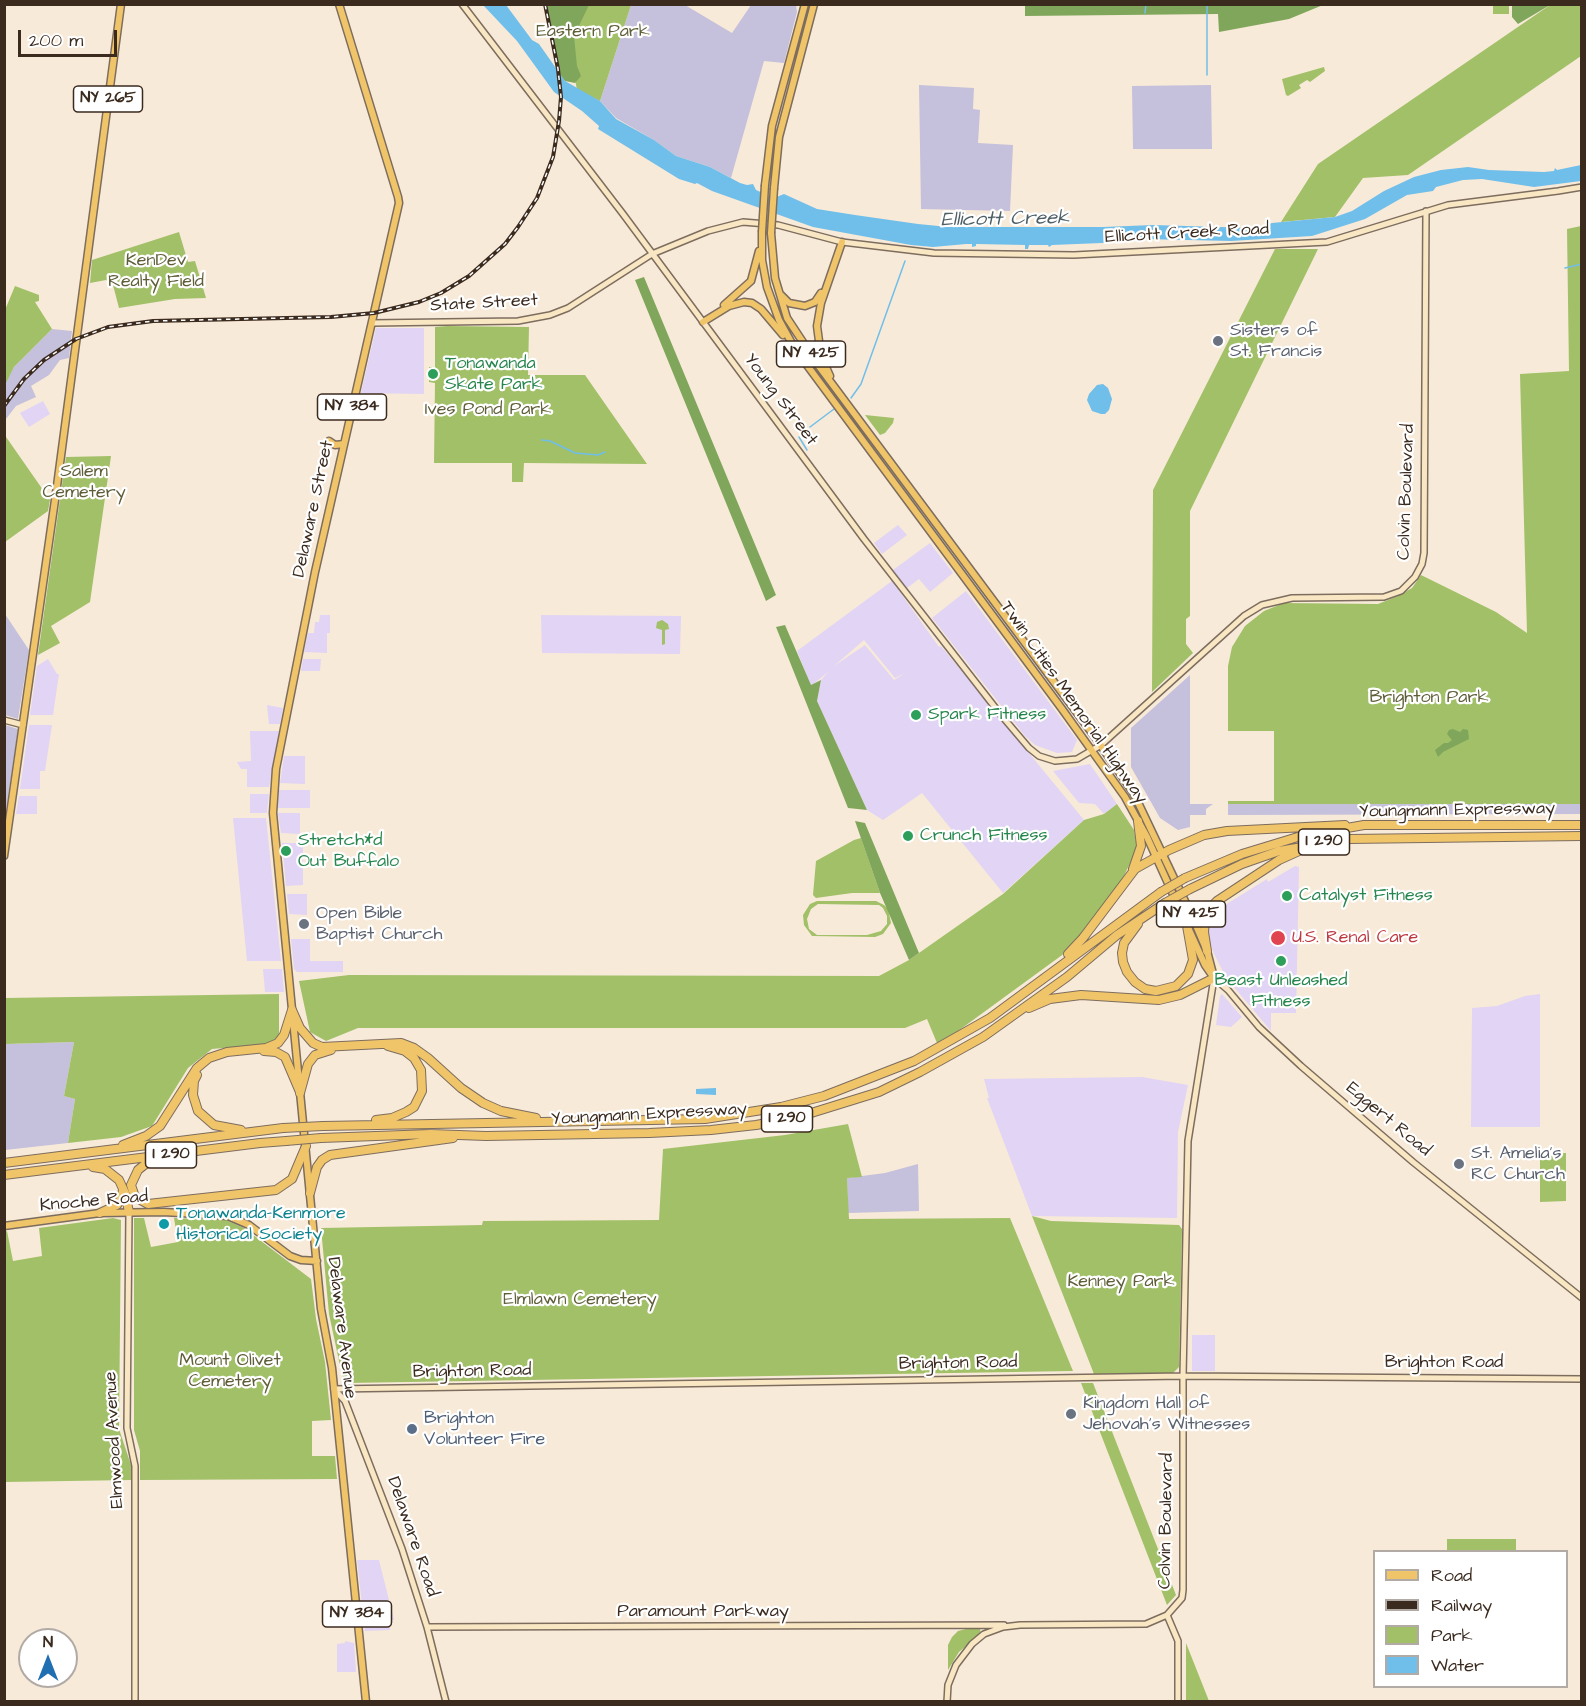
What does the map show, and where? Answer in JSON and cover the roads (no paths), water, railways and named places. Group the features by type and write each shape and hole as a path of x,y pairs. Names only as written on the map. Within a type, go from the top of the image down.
{"highway":[{"path":"1128,877 1140,853 1138,821"},
{"path":"1055,968 1083,938 1128,877 1140,865 1160,854 1204,835 1227,831 1336,824 1364,825"},
{"name":"Youngmann Expressway","path":"4,1163 284,1128 355,1124 705,1119 781,1107 824,1096 914,1061 990,1017 1161,892 1185,878 1242,854 1301,836 1364,825 1581,825"},
{"name":"Youngmann Expressway","path":"4,1175 260,1143 321,1138 421,1134 486,1136 649,1133 756,1125 795,1118 879,1092 983,1037 1148,914 1190,889 1242,864 1279,851 1319,843 1374,837 1581,836"},
{"path":"1207,951 1205,920 1209,909 1217,901 1279,860 1319,843"},
{"path":"1148,914 1127,938 1122,953 1130,977 1140,986 1150,990 1170,989 1180,984 1188,974 1193,960 1187,926"},
{"path":"1011,1016 1050,999 1080,994 1159,1000 1180,995 1214,978"},
{"path":"292,1010 300,1028 313,1043 322,1047 400,1043 414,1048 428,1058 461,1088 483,1103 501,1111 555,1121"},
{"path":"107,1150 146,1136 160,1126 197,1068 209,1058 227,1052 266,1048 278,1042 284,1035 292,1010"},
{"path":"300,1093 308,1064 315,1055 324,1051 378,1045 405,1051 414,1058 421,1070 422,1091 414,1107 400,1115 355,1124"},
{"path":"251,1132 214,1125 198,1111 193,1095 194,1081 207,1063 228,1055 263,1051 276,1052 285,1057 289,1063 300,1093"},
{"path":"310,1193 318,1165 330,1155 436,1140 486,1136"},
{"path":"56,1169 100,1168 112,1173 127,1186 135,1197 150,1204 270,1192 282,1188 292,1179 306,1146"},
{"path":"100,1213 117,1205 127,1186 142,1166 172,1155"},
{"path":"127,1186 129,1212"}],"main road":[{"name":"NY 265","path":"4,856 121,4"},
{"name":"Delaware Street","path":"273,816 278,758 315,572 399,199 339,4"},
{"name":"Twin Cities Memorial Highway","path":"805,4 772,126 765,185 761,242 763,271 779,320 795,349 1125,797 1160,854 1187,926 1205,965 1214,978"},
{"name":"Twin Cities Memorial Highway","path":"814,4 779,137 774,188 771,252 777,288 787,318 837,390 1101,745 1134,794 1207,951 1214,978"},
{"path":"703,322 751,281 761,242"},
{"path":"777,288 786,301 793,305 805,306 814,303 820,295 841,242"},
{"path":"837,390 821,356 817,326 821,303 841,242"},
{"path":"703,322 729,306 744,302 752,303 766,314 795,349"},
{"path":"329,441 335,445 344,444"},
{"name":"Delaware Avenue","path":"273,816 321,1309 334,1389 366,1701"},
{"name":"Knoche Road","path":"4,1226 100,1213 191,1213 228,1216 249,1225 290,1256 301,1260 317,1261"}],"street":[{"name":"Young Street","path":"462,4 897,583 1028,747 1039,756 1061,762 1077,759 1101,745"},
{"name":"Ellicott Creek Road","path":"652,254 708,231 743,222 778,225 841,242 934,253 1046,255 1327,242 1426,210 1456,203 1558,192 1581,187"},
{"name":"Colvin Boulevard","path":"1101,745 1244,616 1262,604 1292,598 1384,597 1401,591 1415,577 1422,564 1424,553 1426,210"},
{"name":"State Street","path":"372,323 518,321 550,315 568,308 652,254"},
{"path":"4,720 23,725"},
{"name":"Colvin Boulevard","path":"946,1701 948,1685 956,1665 972,1644 984,1634 1012,1625 1141,1625 1155,1622 1167,1615 1182,1598 1184,1590 1183,1376 1188,1141 1214,978"},
{"name":"Eggert Road","path":"1214,978 1228,990 1259,1027 1301,1066 1415,1163 1581,1298"},
{"name":"Elmwood Avenue","path":"129,1212 127,1428 135,1466 135,1701"},
{"name":"Brighton Road","path":"334,1389 1183,1376 1581,1379"},
{"name":"Delaware Road","path":"334,1389 345,1401 402,1549 427,1627 446,1701"},
{"path":"1167,1615 1178,1641 1178,1701"},
{"path":"980,1625 983,1627 984,1634"},
{"name":"Paramount Parkway","path":"427,1627 1012,1625"}],"water":[{"name":"Ellicott Creek","path":"483,5 506,5 532,40 539,44 565,81 600,101 616,119 654,140 676,156 710,167 740,183 753,184 756,190 774,198 784,194 817,209 949,227 1153,225 1255,228 1272,223 1335,217 1352,211 1384,191 1414,177 1441,170 1468,167 1544,172 1554,171 1555,168 1557,170 1581,165 1581,181 1534,187 1482,179 1463,180 1436,187 1433,191 1407,195 1365,219 1312,236 1231,241 1144,239 1049,247 1048,245 1029,245 1028,249 1025,249 1025,245 976,244 972,247 972,244 966,244 933,247 911,245 813,227 712,191 697,183 679,179 598,129 599,126 582,111 554,92 517,41"},
{"path":"1103,384 1108,388 1112,399 1109,410 1101,414 1092,411 1087,400 1097,385"},
{"path":"716,1088 716,1095 696,1094 696,1089"}],"waterway":[{"path":"1145,13 1146,4"},
{"path":"1207,4 1207,75"},
{"path":"851,398 861,384 905,261"},
{"path":"1565,268 1582,264"},
{"path":"810,427 834,409"},
{"path":"799,437 807,450"},
{"path":"542,440 550,441 575,453 598,455 605,452"}],"railway":[{"path":"4,406 24,379 44,360 76,339 108,327 153,321 331,317 374,313 419,302 441,293 469,276 505,244 518,227 537,198 553,157 561,97 545,4"}],"place":[{"name":"Sisters of St. Francis","path":"1218,341"},
{"name":"Tonawanda Skate Park","path":"433,374"},
{"name":"Spark Fitness","path":"916,715"},
{"name":"Crunch Fitness","path":"908,836"},
{"name":"Stretch*d Out Buffalo","path":"286,851"},
{"name":"Catalyst Fitness","path":"1287,896"},
{"name":"Open Bible Baptist Church","path":"304,924"},
{"name":"U.S. Renal Care","path":"1278,938"},
{"name":"Beast Unleashed Fitness","path":"1281,961"},
{"name":"St. Amelia's RC Church","path":"1459,1164"},
{"name":"Tonawanda-Kenmore Historical Society","path":"164,1224"},
{"name":"Kingdom Hall of Jehovah’s Witnesses","path":"1071,1414"},
{"name":"Brighton Volunteer Fire","path":"412,1429"}],"park label":[{"name":"Eastern Park","path":"593,32"},
{"name":"KenDev Realty Field","path":"156,271"},
{"name":"Ives Pond Park","path":"488,410"},
{"name":"Salem Cemetery","path":"84,482"},
{"name":"Brighton Park","path":"1429,698"},
{"name":"Kenney Park","path":"1121,1282"},
{"name":"Elmlawn Cemetery","path":"580,1300"},
{"name":"Mount Olivet Cemetery","path":"230,1371"}]}
